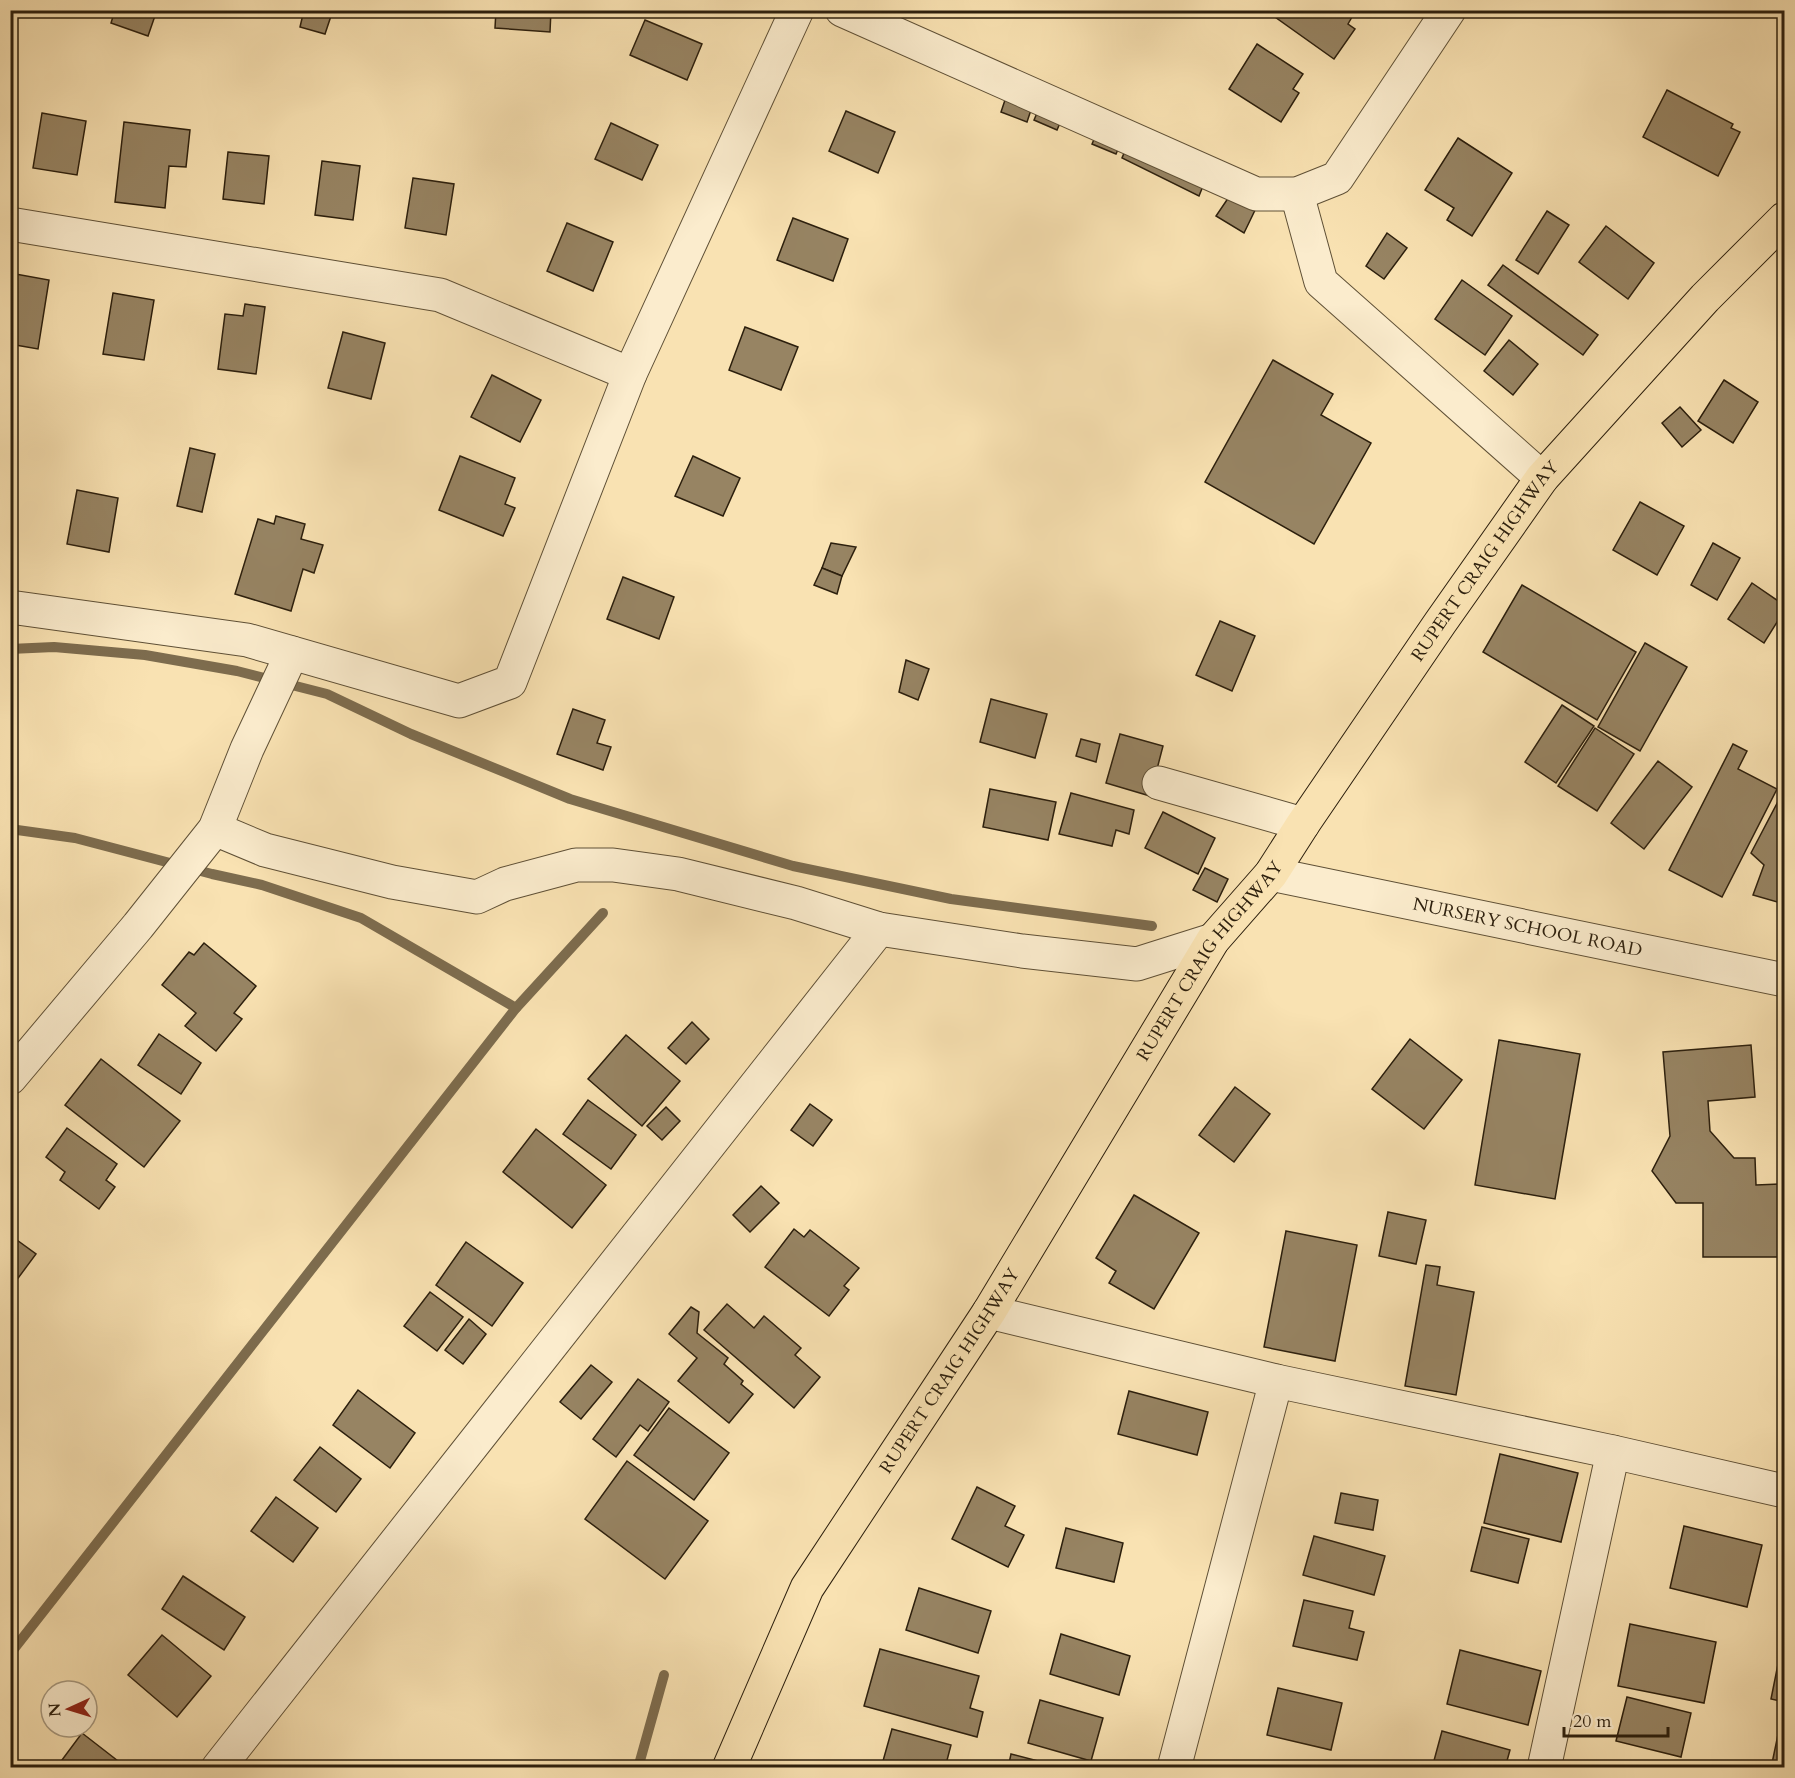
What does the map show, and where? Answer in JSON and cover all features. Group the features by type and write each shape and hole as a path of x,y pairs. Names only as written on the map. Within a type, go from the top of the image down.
{"main road":[{"name":"RUPERT CRAIG HIGHWAY","path":"729,1767 807,1588 989,1312 1213,940 1271,874 1303,824 1542,478 1705,297 1785,219"}],"street":[{"path":"10,607 246,640 459,701 510,682 630,374 797,10"},
{"path":"842,10 1256,194 1297,194 1337,178 1449,10"},
{"path":"1297,194 1321,282 1542,478"},
{"path":"10,224 440,295 630,374"},
{"path":"13,1070 138,926 215,829 247,749 292,653"},
{"path":"1158,783 1303,824"},
{"path":"215,829 265,850 392,882 477,897 505,884 576,865 613,865 689,876 796,903 879,929 1022,951 1137,964 1213,940"},
{"name":"NURSERY SCHOOL ROAD","path":"1271,874 1785,980"},
{"path":"218,1767 879,929"},
{"path":"989,1312 1276,1381 1785,1491"},
{"path":"1174,1767 1276,1381"},
{"path":"1544,1767 1613,1452"}],"building":[{"path":"115,10 157,10 148,36 111,23"},
{"path":"304,10 333,10 325,34 300,27"},
{"path":"496,10 551,10 550,32 495,28"},
{"path":"1279,10 1356,10 1348,24 1355,29 1334,59 1275,17"},
{"path":"645,20 702,44 687,80 630,55"},
{"path":"1257,44 1303,74 1293,89 1299,93 1281,122 1229,89"},
{"path":"1667,90 1733,124 1731,128 1740,132 1718,176 1643,137"},
{"path":"1007,94 1033,104 1027,122 1001,112"},
{"path":"1040,106 1063,116 1057,130 1034,120"},
{"path":"846,111 895,132 878,173 829,151"},
{"path":"42,113 86,121 77,175 33,168"},
{"path":"124,122 190,130 186,167 169,166 165,208 115,202"},
{"path":"611,123 658,145 642,180 595,159"},
{"path":"1098,130 1122,140 1116,154 1092,144"},
{"path":"1458,138 1512,173 1472,236 1447,220 1454,208 1425,190"},
{"path":"1128,144 1207,176 1199,196 1122,158"},
{"path":"228,152 269,156 264,204 223,199"},
{"path":"322,161 360,166 353,220 315,215"},
{"path":"413,178 454,184 446,235 405,228"},
{"path":"1233,191 1259,202 1244,233 1216,216"},
{"path":"1547,211 1569,225 1538,274 1516,260"},
{"path":"793,218 848,239 833,281 777,260"},
{"path":"567,223 613,242 593,291 547,271"},
{"path":"1606,226 1654,263 1628,299 1579,262"},
{"path":"1387,233 1407,248 1384,279 1366,266"},
{"path":"1503,265 1598,335 1583,355 1488,285"},
{"path":"10,273 49,280 38,349 10,344"},
{"path":"1462,280 1512,316 1485,355 1435,319"},
{"path":"113,293 154,300 144,360 103,354"},
{"path":"245,304 265,307 256,374 218,369 225,314 243,316"},
{"path":"745,327 798,347 781,390 729,370"},
{"path":"343,332 385,343 371,399 328,388"},
{"path":"1509,340 1538,364 1513,395 1484,371"},
{"path":"1273,360 1333,394 1321,415 1371,443 1314,544 1205,482"},
{"path":"492,375 541,400 520,442 471,417"},
{"path":"1724,380 1758,402 1733,443 1698,421"},
{"path":"1680,407 1701,430 1682,447 1662,423"},
{"path":"190,448 215,454 202,512 177,506"},
{"path":"460,456 515,478 505,504 515,508 503,536 439,510"},
{"path":"693,456 740,478 723,516 675,496"},
{"path":"77,490 118,498 109,552 67,544"},
{"path":"1640,502 1684,526 1657,575 1613,550"},
{"path":"276,516 305,524 301,539 323,545 314,573 303,569 291,611 235,594 258,519 274,524"},
{"path":"831,543 856,547 842,576 822,568"},
{"path":"1713,543 1740,558 1717,600 1691,585"},
{"path":"822,568 842,576 837,594 814,585"},
{"path":"623,577 674,597 659,639 607,619"},
{"path":"1752,583 1784,605 1784,611 1764,643 1728,619"},
{"path":"1522,585 1636,652 1597,720 1483,652"},
{"path":"1220,621 1255,636 1232,691 1196,675"},
{"path":"1645,643 1687,667 1640,751 1598,727"},
{"path":"906,660 929,669 918,700 899,692"},
{"path":"991,699 1047,714 1035,758 980,742"},
{"path":"1562,705 1594,726 1556,783 1525,762"},
{"path":"573,709 605,720 597,743 611,747 603,770 557,754"},
{"path":"1595,728 1634,754 1597,811 1558,786"},
{"path":"1120,734 1163,746 1150,796 1106,783"},
{"path":"1081,739 1100,744 1096,762 1076,756"},
{"path":"1733,744 1747,751 1738,769 1777,789 1722,897 1669,870"},
{"path":"1658,761 1692,787 1644,849 1611,823"},
{"path":"990,789 1056,802 1048,840 983,827"},
{"path":"1784,790 1784,904 1753,895 1764,865 1751,853"},
{"path":"1071,793 1134,810 1129,834 1116,830 1112,846 1059,834"},
{"path":"1163,812 1215,838 1198,874 1145,848"},
{"path":"1205,868 1228,879 1217,902 1193,890"},
{"path":"204,943 256,986 234,1013 242,1019 216,1051 185,1026 196,1013 162,985 189,952 194,955"},
{"path":"692,1022 709,1039 686,1064 668,1048"},
{"path":"159,1034 201,1063 181,1094 138,1065"},
{"path":"626,1035 680,1081 642,1126 588,1079"},
{"path":"1410,1039 1462,1080 1424,1129 1372,1089"},
{"path":"1499,1040 1580,1054 1555,1199 1475,1185"},
{"path":"1751,1045 1755,1097 1708,1101 1710,1131 1734,1158 1755,1158 1756,1185 1781,1184 1784,1190 1784,1251 1781,1257 1703,1257 1703,1203 1676,1203 1652,1171 1670,1136 1663,1052"},
{"path":"101,1059 180,1121 144,1167 65,1105"},
{"path":"1235,1087 1270,1114 1234,1162 1199,1135"},
{"path":"588,1100 636,1135 611,1169 563,1134"},
{"path":"810,1104 832,1120 813,1146 791,1130"},
{"path":"666,1107 680,1121 662,1140 647,1126"},
{"path":"67,1128 117,1164 106,1180 115,1187 99,1209 60,1180 65,1172 46,1157"},
{"path":"536,1129 606,1185 572,1228 503,1172"},
{"path":"761,1186 779,1203 750,1232 733,1215"},
{"path":"1134,1195 1199,1233 1154,1309 1109,1283 1116,1271 1096,1258"},
{"path":"1388,1212 1426,1220 1416,1264 1379,1256"},
{"path":"794,1229 804,1237 810,1230 859,1268 844,1286 849,1290 829,1316 765,1267"},
{"path":"1286,1231 1357,1245 1335,1361 1264,1347"},
{"path":"10,1235 36,1254 10,1289"},
{"path":"466,1242 523,1283 492,1326 436,1285"},
{"path":"1426,1265 1440,1267 1437,1285 1474,1292 1456,1395 1405,1386"},
{"path":"430,1292 463,1317 437,1351 404,1326"},
{"path":"727,1304 754,1328 764,1316 801,1348 795,1355 820,1377 794,1408 704,1330"},
{"path":"691,1307 699,1312 697,1333 728,1358 724,1364 743,1381 741,1384 753,1394 729,1423 678,1381 697,1358 669,1334"},
{"path":"469,1319 486,1334 463,1364 445,1350"},
{"path":"591,1365 612,1382 581,1419 560,1402"},
{"path":"638,1379 669,1402 648,1431 640,1425 616,1457 593,1439"},
{"path":"358,1390 415,1433 390,1468 333,1425"},
{"path":"1129,1391 1208,1412 1197,1455 1118,1434"},
{"path":"669,1408 729,1453 694,1500 634,1455"},
{"path":"320,1447 361,1479 336,1512 294,1480"},
{"path":"1500,1454 1578,1473 1561,1542 1484,1523"},
{"path":"627,1461 708,1521 665,1579 585,1519"},
{"path":"977,1487 1015,1506 1005,1526 1024,1535 1008,1567 952,1539"},
{"path":"1341,1493 1378,1500 1373,1530 1335,1523"},
{"path":"276,1497 318,1528 293,1562 251,1531"},
{"path":"1684,1526 1762,1545 1747,1607 1670,1588"},
{"path":"1482,1527 1529,1539 1518,1583 1471,1571"},
{"path":"1066,1528 1123,1543 1114,1582 1056,1568"},
{"path":"1314,1536 1385,1556 1374,1595 1303,1575"},
{"path":"183,1576 245,1617 224,1650 162,1609"},
{"path":"919,1588 991,1611 978,1653 906,1630"},
{"path":"1304,1600 1353,1611 1349,1628 1364,1632 1357,1660 1293,1646"},
{"path":"1630,1624 1716,1642 1704,1703 1618,1686"},
{"path":"1061,1634 1130,1656 1119,1695 1050,1674"},
{"path":"162,1635 211,1676 177,1717 128,1675"},
{"path":"1782,1644 1784,1645 1784,1702 1771,1699"},
{"path":"880,1649 979,1676 970,1708 983,1712 977,1737 864,1706"},
{"path":"1460,1650 1541,1671 1528,1725 1447,1704"},
{"path":"1278,1688 1342,1703 1331,1750 1267,1735"},
{"path":"1627,1697 1691,1713 1681,1757 1616,1741"},
{"path":"1040,1700 1103,1718 1091,1761 1028,1743"},
{"path":"1780,1725 1784,1726 1784,1768 1771,1768"},
{"path":"892,1729 951,1745 945,1768 881,1768"},
{"path":"1442,1731 1510,1750 1505,1768 1432,1768"},
{"path":"78,1739 90,1739 127,1768 56,1768"},
{"path":"1011,1754 1065,1768 1008,1768"},
{"path":"799,1761 815,1768 797,1768"}],"waterway":[{"path":"10,649 54,647 145,655 237,671 327,694 411,734 570,799 793,866 951,899 1152,926"},
{"path":"10,829 75,838 262,885 361,918 516,1008"},
{"path":"10,1654 516,1008 603,913"},
{"path":"638,1768 664,1675"}]}
